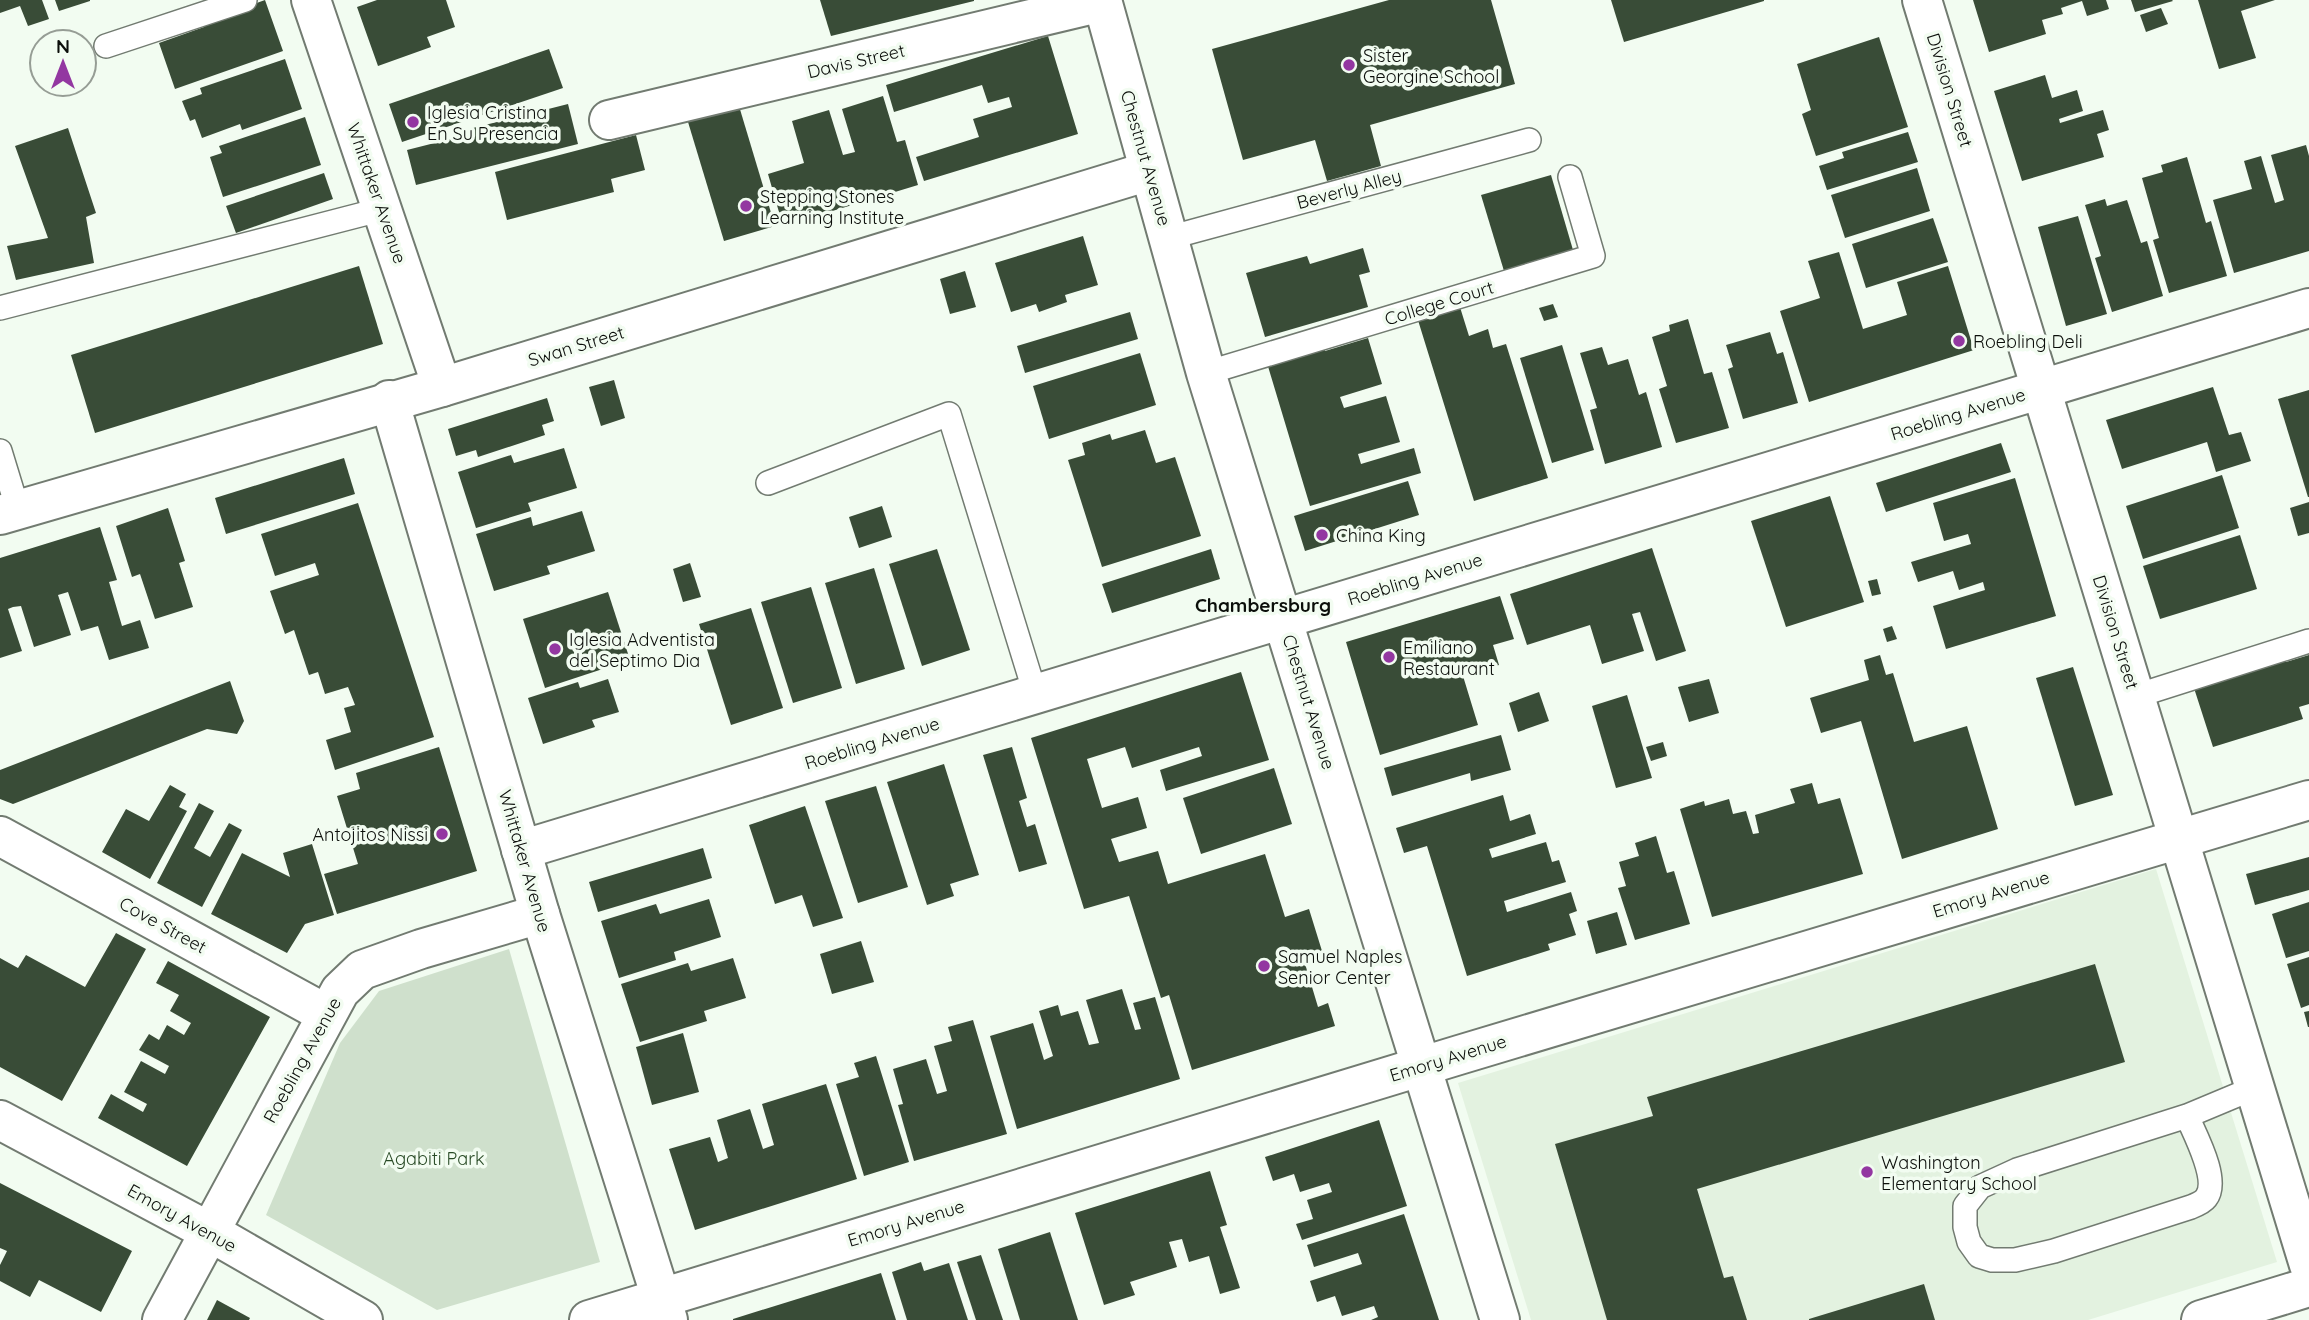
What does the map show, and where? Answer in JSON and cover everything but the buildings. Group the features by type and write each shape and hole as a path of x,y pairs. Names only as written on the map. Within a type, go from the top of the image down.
{"street":[{"name":"Whittaker Avenue","path":"311,0 442,387"},
{"name":"Division Street","path":"1922,0 2309,1265"},
{"name":"Davis Street","path":"609,120 1102,1"},
{"name":"Chestnut Avenue","path":"1102,1 1206,373 1500,1320"},
{"name":"Swan Street","path":"9,512 389,400 442,387 1149,171"},
{"name":"Roebling Avenue","path":"522,850 2042,388 2307,315"},
{"name":"Whittaker Avenue","path":"389,400 540,914 665,1309"},
{"name":"Emory Avenue","path":"589,1320 665,1309 1422,1066 2309,800"},
{"name":"Cove Street","path":"0,836 326,1014"},
{"name":"Roebling Avenue","path":"162,1320 340,991 362,970 421,949 540,914"},
{"name":"Emory Avenue","path":"0,1120 210,1232 363,1320"},
{"path":"2201,1320 2309,1287"}],"lane":[{"path":"106,46 245,0"},
{"name":"Beverly Alley","path":"1168,238 1529,140"},
{"name":"College Court","path":"1206,373 1593,256 1570,177"},
{"path":"0,308 383,209"},
{"path":"768,483 949,414 1035,694"},
{"path":"0,451 9,512"},
{"path":"2136,696 2309,642"},
{"path":"2187,1116 2209,1169 2210,1187 2206,1199 2192,1207 2054,1251 2015,1260 1992,1260 1979,1256 1969,1242 1965,1227 1965,1206 1980,1187 2017,1170 2187,1116 2254,1088"}],"shaded area":[{"name":"Washington Elementary School","path":"2156,869 2277,1262 2088,1320 1531,1320 1458,1083"}],"green space":[{"name":"Agabiti Park","path":"509,949 600,1262 437,1310 266,1215 340,1043 379,991"}],"place":[{"name":"Sister Georgine School","path":"1349,65"},
{"name":"Iglesia Cristina En Su Presencia","path":"413,122"},
{"name":"Stepping Stones Learning Institute","path":"746,206"},
{"name":"Roebling Deli","path":"1959,341"},
{"name":"China King","path":"1322,535"},
{"name":"Iglesia Adventista del Septimo Dia","path":"555,649"},
{"name":"Emiliano Restaurant","path":"1389,657"},
{"name":"Antojitos Nissi","path":"442,834"},
{"name":"Samuel Naples Senior Center","path":"1264,966"},
{"name":"Washington Elementary School","path":"1867,1172"}],"district":[{"name":"Chambersburg","path":"1263,605"}]}
